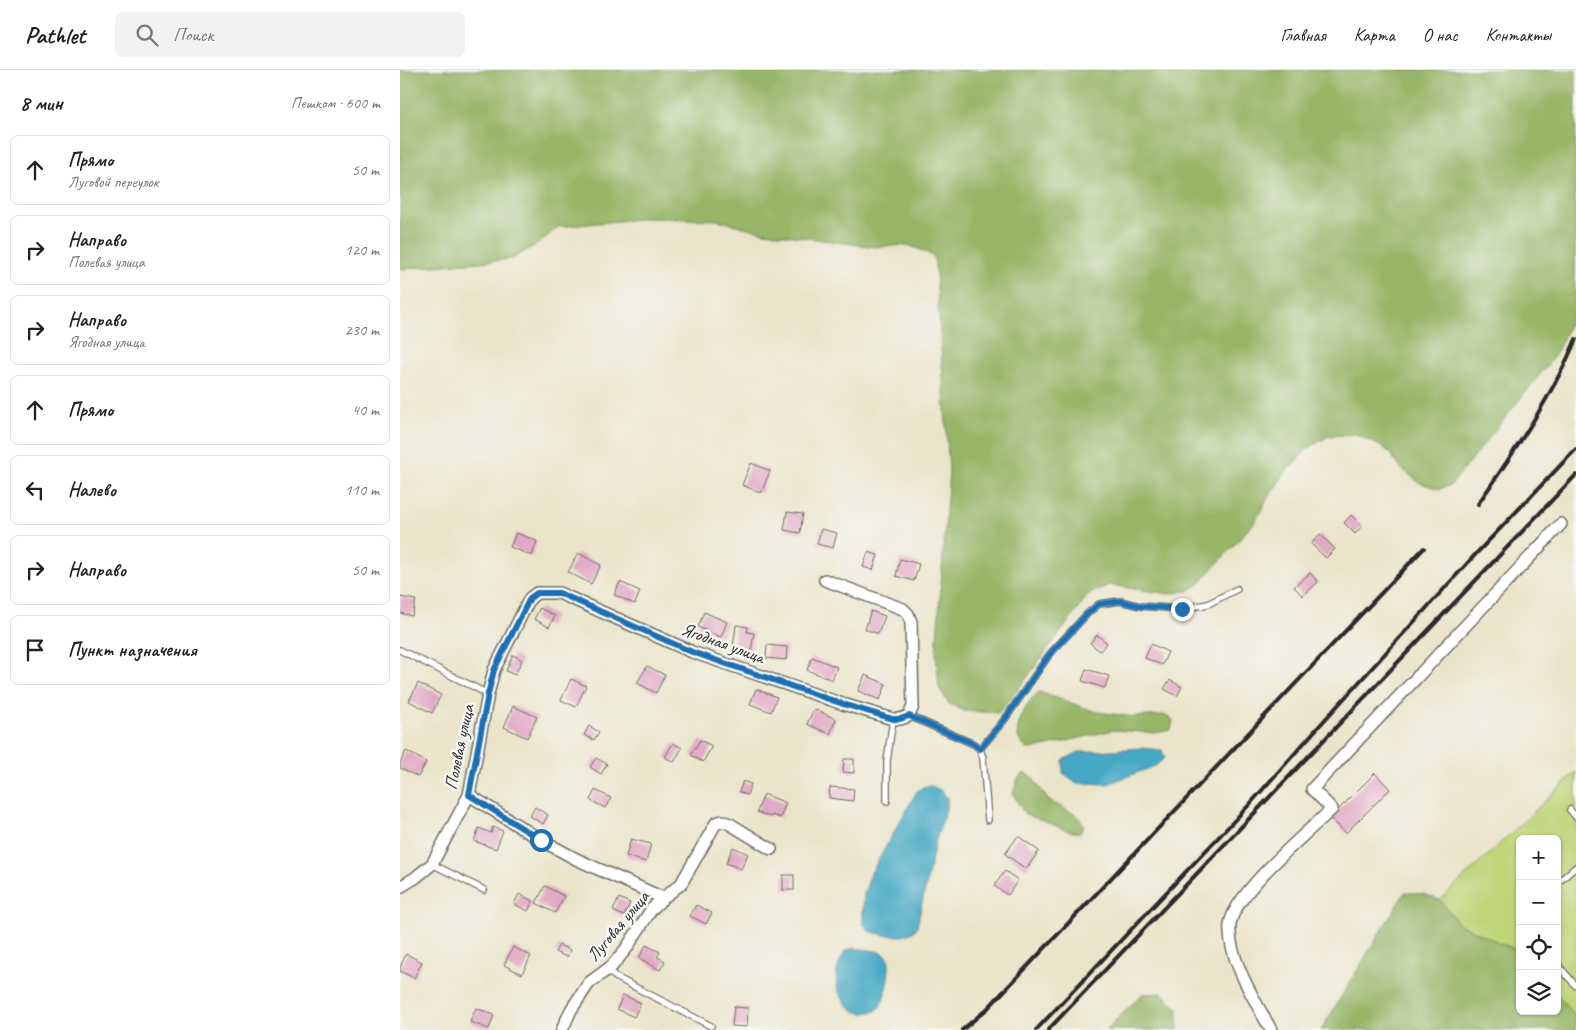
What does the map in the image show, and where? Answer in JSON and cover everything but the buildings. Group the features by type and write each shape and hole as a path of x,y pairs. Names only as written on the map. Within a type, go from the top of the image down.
{"street":[{"path":"1271,1030 1249,991 1234,952 1230,935 1230,923 1234,911 1243,897 1266,872 1332,808 1312,789 1561,524"},
{"path":"825,580 903,609 908,614 911,622 913,706 909,716"},
{"name":"Ягодная улица","path":"530,598 537,593 559,593 692,652 843,704 893,719 909,716"},
{"name":"Полевая улица","path":"400,887 432,864 469,795 494,670 530,598"},
{"path":"469,795 541,840 576,859 663,898"},
{"name":"Луговая улица","path":"562,1030 571,1010 589,983 612,966 626,949 651,910 681,884 716,823 722,821 730,824 771,849"}],"lane":[{"path":"980,749 1005,719 1049,655 1088,613 1099,604 1120,601 1140,606 1182,609 1208,604 1237,589"},
{"path":"400,650 488,694"},
{"path":"909,716 974,744 980,749 983,758 988,820"},
{"path":"887,801 888,761 893,719"},
{"path":"1570,810 1576,817"},
{"path":"432,864 484,890"},
{"path":"1561,880 1576,867"},
{"path":"1561,969 1576,986"},
{"path":"607,970 614,976 711,1026"}],"green space":[{"path":"400,70 1576,70 1575,311 1556,354 1451,485 1439,489 1420,483 1401,468 1386,449 1356,434 1329,436 1307,449 1287,470 1254,523 1200,583 1190,590 1169,594 1109,585 1089,594 1011,699 998,713 965,711 949,704 939,688 936,653 949,471 934,257 908,245 875,247 763,232 717,220 648,218 558,227 539,243 512,259 400,269"},
{"path":"1039,692 1097,712 1135,717 1164,715 1173,720 1171,730 1155,733 1113,730 1039,748 1027,749 1019,739 1018,727 1026,707"},
{"path":"1576,772 1576,1018 1561,999 1561,835 1516,835 1516,950 1459,924 1440,900"},
{"path":"1025,773 1032,777 1048,800 1078,816 1084,826 1080,833 1069,831 1025,814 1013,794 1018,778"},
{"path":"1405,892 1423,894 1440,900 1459,924 1516,950 1516,1015 1561,1015 1561,999 1576,1018 1576,1030 1321,1030"},
{"path":"1162,993 1178,1009 1178,1030 1106,1030 1142,994"}],"water":[{"path":"1141,748 1162,750 1165,758 1155,766 1108,784 1077,783 1063,773 1063,760 1079,752"},
{"path":"932,786 942,791 947,798 947,806 935,843 917,927 913,932 903,936 884,935 869,931 863,923 863,908 864,894 871,873 917,791 923,787"},
{"path":"854,948 880,952 887,956 889,960 889,975 883,1000 874,1012 860,1013 852,1009 840,994 836,983 840,961 845,951"}],"railway":[{"path":"1478,504 1544,403 1576,339"},
{"path":"1036,1030 1249,805 1473,557 1576,449"},
{"path":"1048,1030 1576,475"},
{"path":"962,1030 987,1009 1424,548"}],"route":[{"path":"541,840 469,795 494,670 530,598 537,593 559,593 692,652 843,704 893,719 909,716 974,744 980,749 1005,719 1049,655 1088,613 1099,604 1120,601 1140,606 1182,609"}]}
